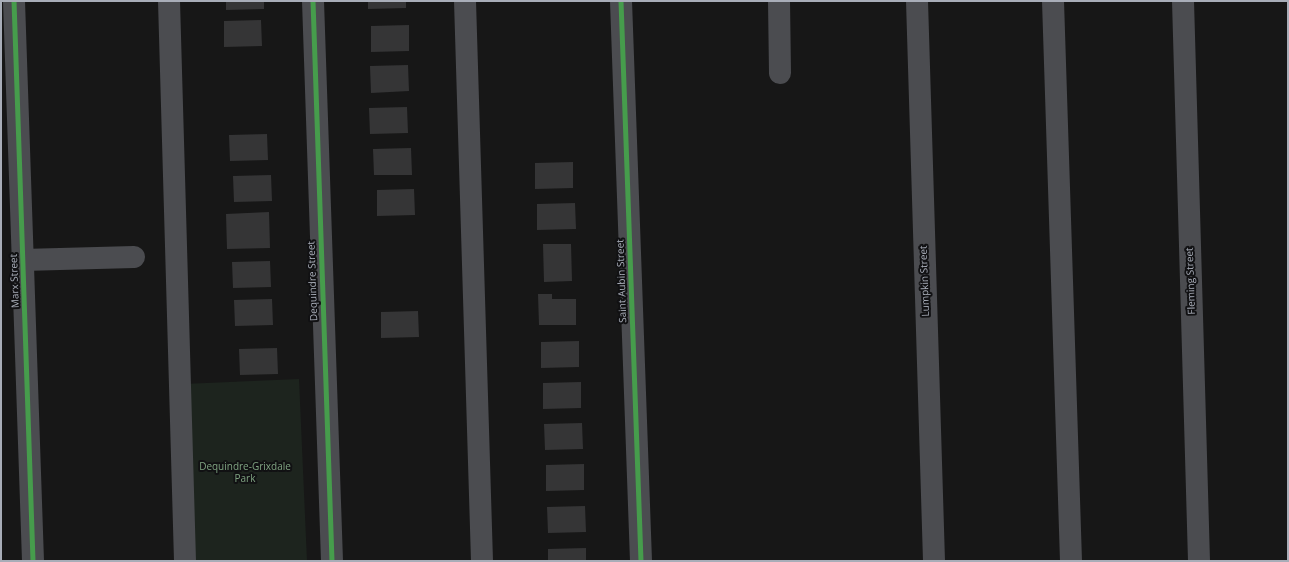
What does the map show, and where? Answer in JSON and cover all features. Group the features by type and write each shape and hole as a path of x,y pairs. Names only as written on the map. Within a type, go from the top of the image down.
{"street":[{"name":"Marx Street","path":"14,1 33,561"},
{"path":"169,1 185,561"},
{"name":"Dequindre Street","path":"313,1 332,561"},
{"path":"464,1 482,561"},
{"name":"Saint Aubin Street","path":"621,1 640,561"},
{"path":"779,1 780,73"},
{"name":"Lumpkin Street","path":"917,1 934,561"},
{"path":"1053,1 1071,561"},
{"name":"Fleming Street","path":"1183,1 1199,561"},
{"path":"23,260 134,257"}],"green space":[{"name":"Dequindre-Grixdale Park","path":"299,379 307,561 191,561 183,384"}],"building":[{"path":"226,1 264,1 264,9 226,10"},
{"path":"368,1 406,1 406,8 368,9"},
{"path":"261,20 262,46 224,47 224,21"},
{"path":"409,25 409,51 371,52 371,26"},
{"path":"408,65 409,91 371,93 370,66"},
{"path":"407,107 408,133 370,134 369,108"},
{"path":"267,134 268,160 230,161 229,135"},
{"path":"411,148 412,175 374,175 373,149"},
{"path":"573,162 573,188 535,189 535,163"},
{"path":"271,175 272,201 234,202 233,176"},
{"path":"414,189 415,215 377,216 377,190"},
{"path":"575,203 576,229 537,230 537,204"},
{"path":"269,212 270,248 227,249 226,214"},
{"path":"543,244 571,244 572,281 544,282"},
{"path":"270,261 271,287 233,288 232,262"},
{"path":"538,294 552,294 552,299 576,299 576,325 539,325"},
{"path":"272,299 273,325 235,326 234,300"},
{"path":"418,311 419,337 381,338 381,312"},
{"path":"579,341 579,367 541,368 541,342"},
{"path":"277,348 278,374 240,375 239,349"},
{"path":"581,382 581,408 543,409 543,383"},
{"path":"582,423 583,449 545,450 544,424"},
{"path":"584,464 584,490 546,491 546,465"},
{"path":"585,506 586,532 548,533 547,507"},
{"path":"586,548 586,561 548,561 548,549"}],"cycle path":[{"path":"14,1 33,561"},
{"path":"313,1 332,561"},
{"path":"621,1 641,561"}]}
